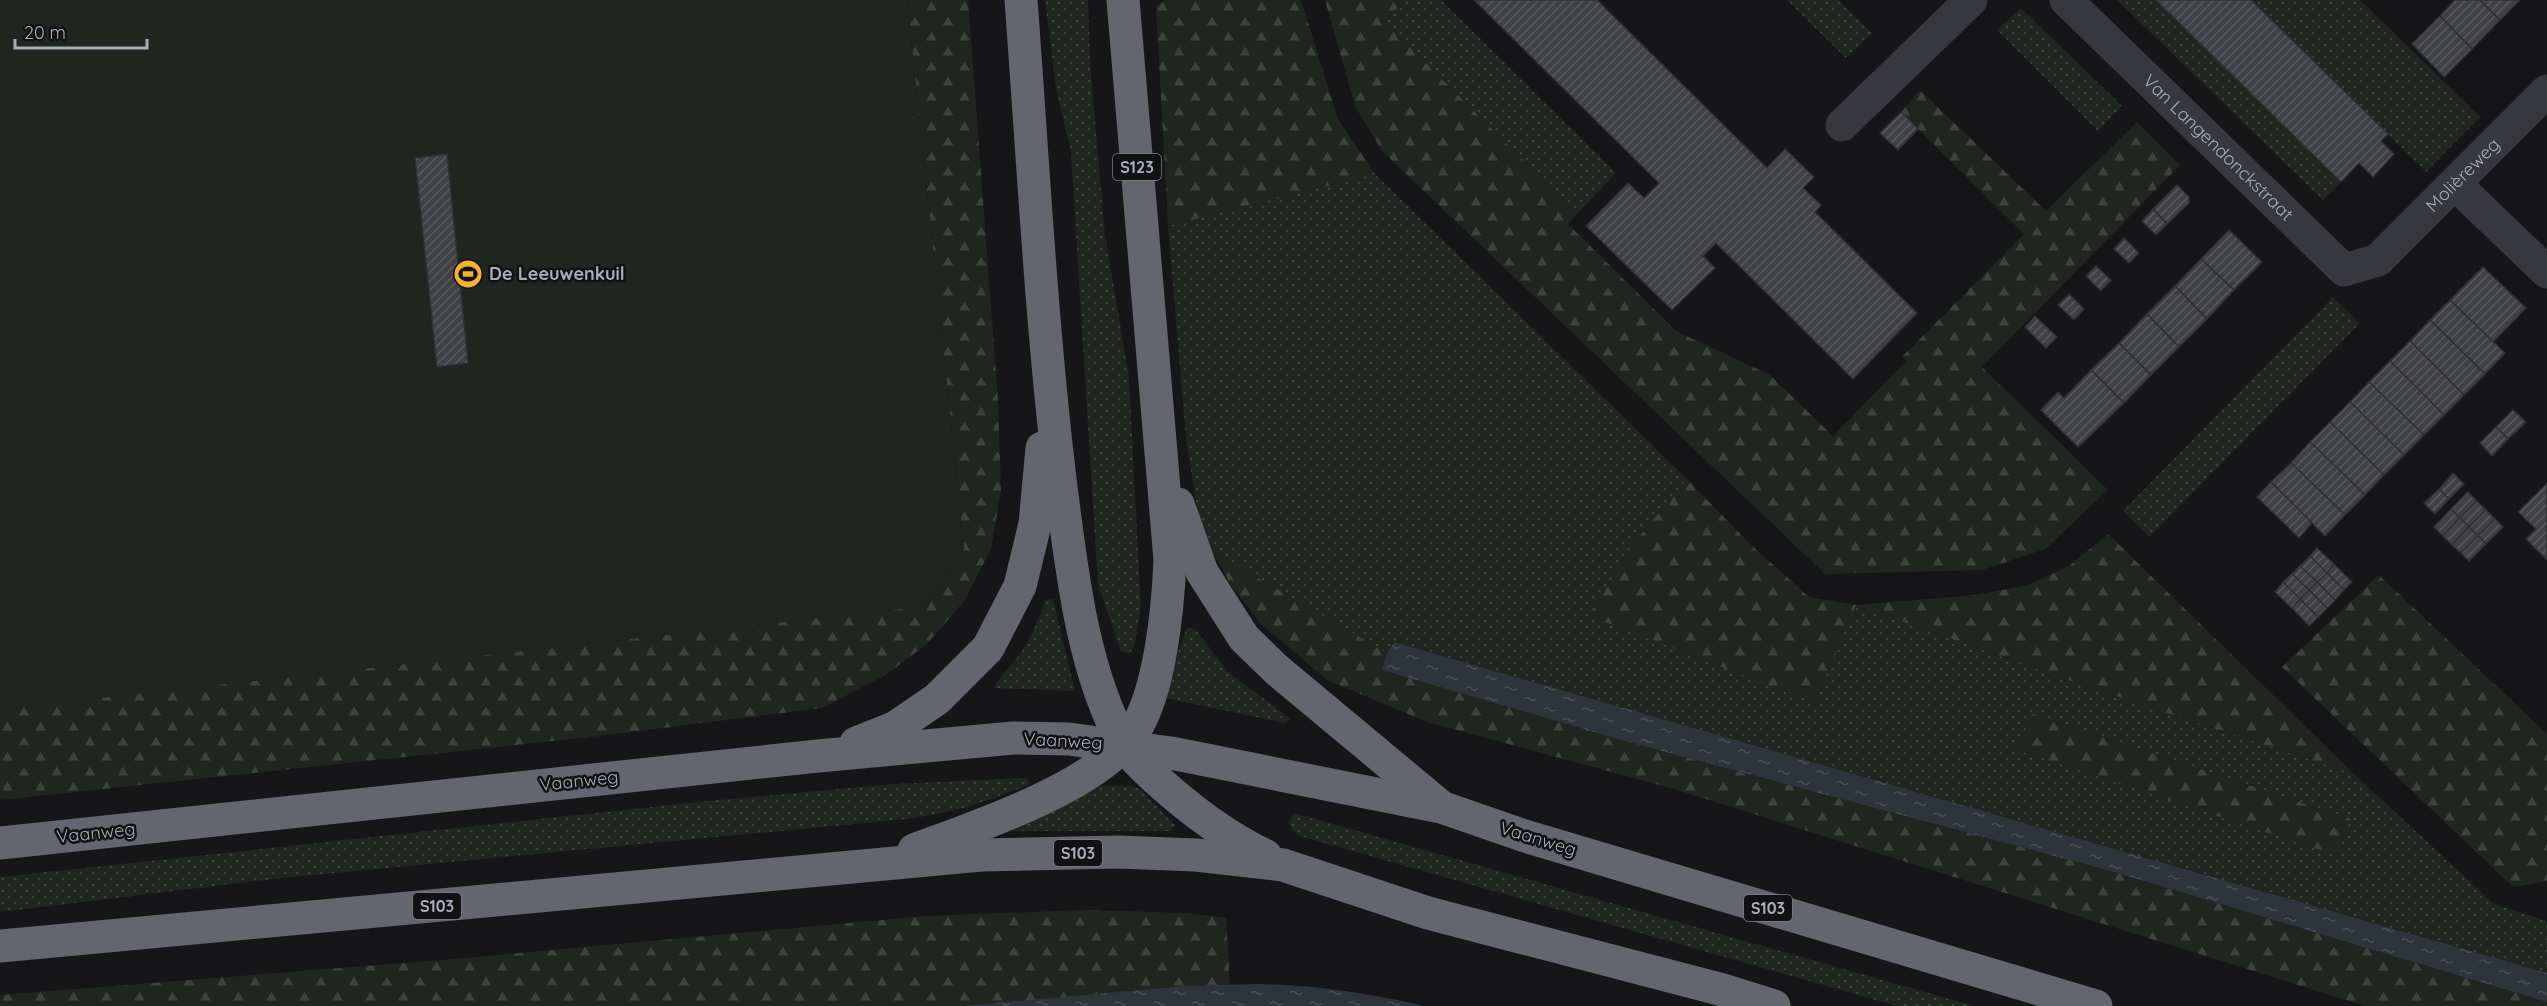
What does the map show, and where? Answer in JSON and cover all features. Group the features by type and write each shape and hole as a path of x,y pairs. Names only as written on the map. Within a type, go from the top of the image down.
{"highway":[{"path":"1021,0 1047,372 1072,570 1084,633 1101,688 1124,745 1144,767 1189,808 1224,833 1283,865"},
{"name":"S123","path":"1123,0 1170,560 1164,631 1145,712 1124,745"},
{"path":"818,756 896,727 937,699 988,648 1020,586 1035,524 1047,372"},
{"path":"1163,460 1202,572 1244,638 1277,670 1441,807"},
{"name":"Vaanweg","path":"0,843 818,756 1013,738 1069,739 1124,745 1441,807 1526,836 2096,1006"},
{"path":"873,866 979,826 1053,794 1124,745"},
{"name":"S103","path":"0,946 981,855 1118,852 1196,855 1283,865 1428,914 1723,990 1774,1006"}],"street":[{"path":"1842,125 1971,0"},
{"name":"Van Langendonckstraat","path":"2066,0 2344,270 2378,260"},
{"name":"Molièreweg","path":"2378,260 2547,91"},
{"path":"2455,184 2547,272"}],"green space":[{"name":"De Leeuwenkuil","path":"0,0 907,0 964,548 927,606 0,709"},
{"path":"907,0 968,0 998,400 1001,490 991,549 965,600 927,644 884,676 822,708 591,737 0,800 0,709 927,606 964,548"},
{"path":"1045,0 1088,0 1090,62 1105,235 1129,377 1141,608 1134,646 1130,653 1121,652 1098,584 1071,152 1056,88"},
{"path":"1164,0 1301,0 1338,119 1375,174 1168,226 1156,7"},
{"path":"1325,0 1405,0 1384,21 1577,214 1568,224 1676,331 1770,375 1833,436 1906,361 1902,357 2024,234 1901,112 1920,90 2046,211 2137,122 2180,165 1982,367 2108,490 2045,549 1982,570 1825,574 1382,151 1355,106"},
{"path":"1405,0 1441,0 1616,173 1577,214 1384,21"},
{"path":"1787,0 1838,0 1872,33 1846,58"},
{"path":"2117,0 2156,0 2341,182 2323,200"},
{"path":"2251,0 2360,0 2480,117 2426,172"},
{"path":"2021,8 2122,106 2098,131 1997,30"},
{"path":"1375,174 1687,479 1629,549 1590,616 1856,605 2079,684 2354,774 2494,904 2547,921 2547,973 1394,642 1387,653 1212,551 1200,525 1186,439 1168,226","holes":["2031,713 2351,819 2336,855"]},
{"path":"2333,297 2360,323 2149,537 2123,511"},
{"path":"1687,479 1749,543 1809,597 1856,605 1815,703 1590,616 1629,549"},
{"path":"2108,534 2354,774 2079,684 1856,605 1976,595 2028,585 2069,566"},
{"path":"1212,551 1387,653 1383,670 1621,740 2114,872 2547,1002 2547,1006 2365,1006 1674,789 1427,722 1327,680 1260,623 1231,585"},
{"path":"2379,575 2547,734 2547,881 2513,887 2282,667"},
{"path":"1053,599 1075,691 994,688 1027,642 1045,600"},
{"path":"1187,627 1195,629 1228,672 1291,719 1284,723 1166,698 1164,692"},
{"path":"2031,713 2351,819 2336,855 2017,750"},
{"path":"1026,778 1030,784 984,802 907,819 281,878 0,912 0,877 698,802 894,784"},
{"path":"1088,785 1133,786 1141,790 1175,825 1171,831 1012,831 1058,807"},
{"path":"1294,813 1974,1006 1897,1006 1300,836 1292,830 1289,821"},
{"path":"1086,910 1185,913 1226,918 1230,985 962,1006 0,1006 0,995 454,959 926,916"}],"water":[{"path":"1394,642 2547,973 2547,1002 2114,872 1621,740 1382,670 1387,653"},
{"path":"1258,984 1341,990 1424,1006 962,1006 1185,986"}],"building":[{"path":"1474,0 1597,0 1767,168 1785,149 1814,177 1803,188 1821,205 1815,212 1917,313 1853,379 1716,243 1703,256 1715,268 1672,310 1586,226 1628,183 1644,198 1659,183"},
{"path":"2156,0 2251,0 2388,134 2381,141 2394,154 2373,177 2359,163 2341,182"},
{"path":"2455,0 2480,0 2500,20 2472,49 2440,16"},
{"path":"2480,0 2520,0 2500,20"},
{"path":"2440,16 2472,49 2444,77 2412,44"},
{"path":"1901,112 1918,129 1898,150 1880,133"},
{"path":"447,154 468,363 437,367 415,158"},
{"path":"2177,185 2189,197 2189,203 2167,224 2153,209"},
{"path":"2153,209 2167,224 2156,235 2142,221"},
{"path":"2229,230 2262,262 2234,290 2201,259"},
{"path":"2124,238 2139,253 2129,263 2114,249"},
{"path":"2201,259 2234,290 2207,319 2175,286"},
{"path":"2096,266 2111,280 2101,291 2086,276"},
{"path":"2483,267 2526,308 2493,342 2450,300"},
{"path":"2175,286 2207,319 2179,347 2147,314"},
{"path":"2069,294 2084,309 2074,320 2058,305"},
{"path":"2450,300 2505,353 2485,374 2430,320"},
{"path":"2147,314 2179,347 2151,375 2119,343"},
{"path":"2035,316 2057,337 2046,348 2025,327"},
{"path":"2430,320 2485,374 2464,395 2410,341"},
{"path":"2410,341 2464,395 2444,415 2390,361"},
{"path":"2119,343 2151,375 2124,403 2091,370"},
{"path":"2390,361 2444,415 2424,435 2369,382"},
{"path":"2091,370 2124,403 2078,447 2041,410 2058,392 2064,398"},
{"path":"2369,382 2424,435 2404,455 2350,402"},
{"path":"2350,402 2404,455 2384,475 2330,422"},
{"path":"2513,410 2526,422 2508,439 2496,427"},
{"path":"2330,422 2384,475 2365,495 2310,442"},
{"path":"2496,427 2508,439 2492,456 2480,443"},
{"path":"2310,442 2365,495 2345,515 2291,463"},
{"path":"2291,463 2345,515 2325,536 2271,482"},
{"path":"2453,473 2464,484 2449,499 2439,489"},
{"path":"2271,482 2312,523 2299,538 2257,497"},
{"path":"2547,483 2546,559 2526,539 2536,529 2518,512"},
{"path":"2439,489 2449,499 2435,514 2424,503"},
{"path":"2468,492 2477,501 2460,518 2451,509"},
{"path":"2477,501 2486,510 2469,527 2460,518"},
{"path":"2451,509 2460,518 2443,536 2434,527"},
{"path":"2486,510 2495,519 2478,536 2469,527"},
{"path":"2460,518 2469,527 2452,545 2443,536"},
{"path":"2495,519 2503,527 2486,544 2478,536"},
{"path":"2469,527 2478,536 2461,553 2452,545"},
{"path":"2478,536 2486,544 2469,561 2461,553"},
{"path":"2317,548 2334,564 2327,573 2310,556"},
{"path":"2310,556 2327,573 2317,582 2300,566"},
{"path":"2334,564 2352,582 2344,590 2327,573"},
{"path":"2300,566 2317,582 2309,590 2292,574"},
{"path":"2327,573 2344,590 2335,600 2317,582"},
{"path":"2292,574 2309,590 2300,599 2283,582"},
{"path":"2283,582 2300,599 2292,608 2275,592"},
{"path":"2317,582 2335,600 2327,608 2309,590"},
{"path":"2309,590 2327,608 2318,617 2300,599"},
{"path":"2300,599 2318,617 2309,626 2292,608"}],"place":[{"name":"De Leeuwenkuil","path":"468,274"}]}
